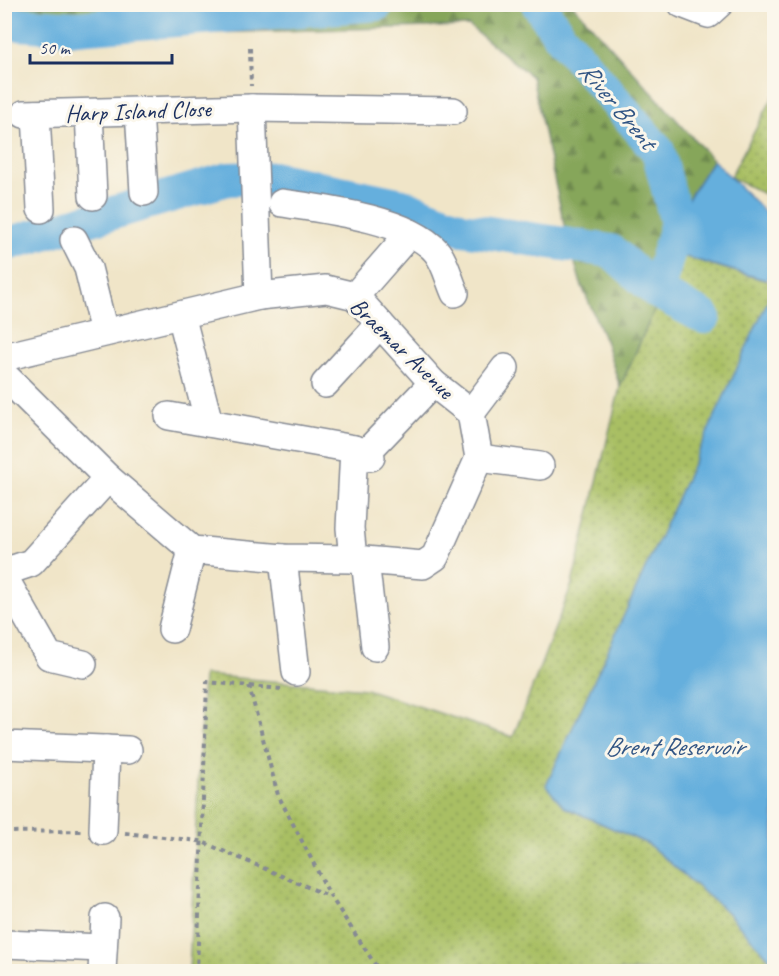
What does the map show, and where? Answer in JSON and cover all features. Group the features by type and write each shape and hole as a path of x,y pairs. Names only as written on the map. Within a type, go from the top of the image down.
{"street":[{"path":"682,4 708,14 719,4"},
{"path":"252,108 259,296"},
{"name":"Harp Island Close","path":"41,208 30,114 252,108 453,111"},
{"path":"139,111 144,192"},
{"path":"89,113 93,196"},
{"path":"282,203 352,213 423,238 438,253 455,293"},
{"path":"355,296 410,233"},
{"path":"74,240 88,268 104,332"},
{"name":"Braemar Avenue","path":"4,357 259,296 326,289 355,296 433,383 471,412 479,458"},
{"path":"181,315 209,423"},
{"path":"325,384 380,324"},
{"path":"471,412 506,368"},
{"path":"4,375 108,478 192,550 283,558 423,565 435,557 479,458 540,466"},
{"path":"375,647 359,560 350,528 362,454 433,383"},
{"path":"169,416 362,454"},
{"path":"83,664 49,656 4,574 31,563 108,478"},
{"path":"172,629 192,550"},
{"path":"283,558 296,672"},
{"path":"4,745 117,750 103,831"},
{"path":"4,944 103,959 105,918"}],"path":[{"path":"250,48 252,108"},
{"path":"197,972 207,682 298,690 296,672"},
{"path":"249,686 278,795 331,897 380,972"},
{"path":"200,841 331,897"}],"green space":[{"path":"4,5 573,5 713,160 660,243 679,255 620,387 606,343 581,284 565,229 532,77 469,26 13,38 5,37"},
{"path":"774,95 774,199 730,177"},
{"path":"679,255 774,283 774,287 564,807 648,844 726,911 774,963 774,971 189,972 203,675 366,689 513,737 572,584 620,387"}],"water":[{"path":"713,160 774,221 774,269 766,280 679,255 660,243"},
{"name":"Brent Reservoir","path":"774,287 774,963 726,911 648,844 564,807 546,786"}],"waterway":[{"name":"River Brent","path":"4,23 76,28 377,4"},
{"name":"River Brent","path":"538,4 560,36 658,151 677,223 774,249"},
{"path":"4,245 228,179 272,178 402,205 462,229 611,251 657,292 704,317"},
{"path":"657,292 677,223"}]}
